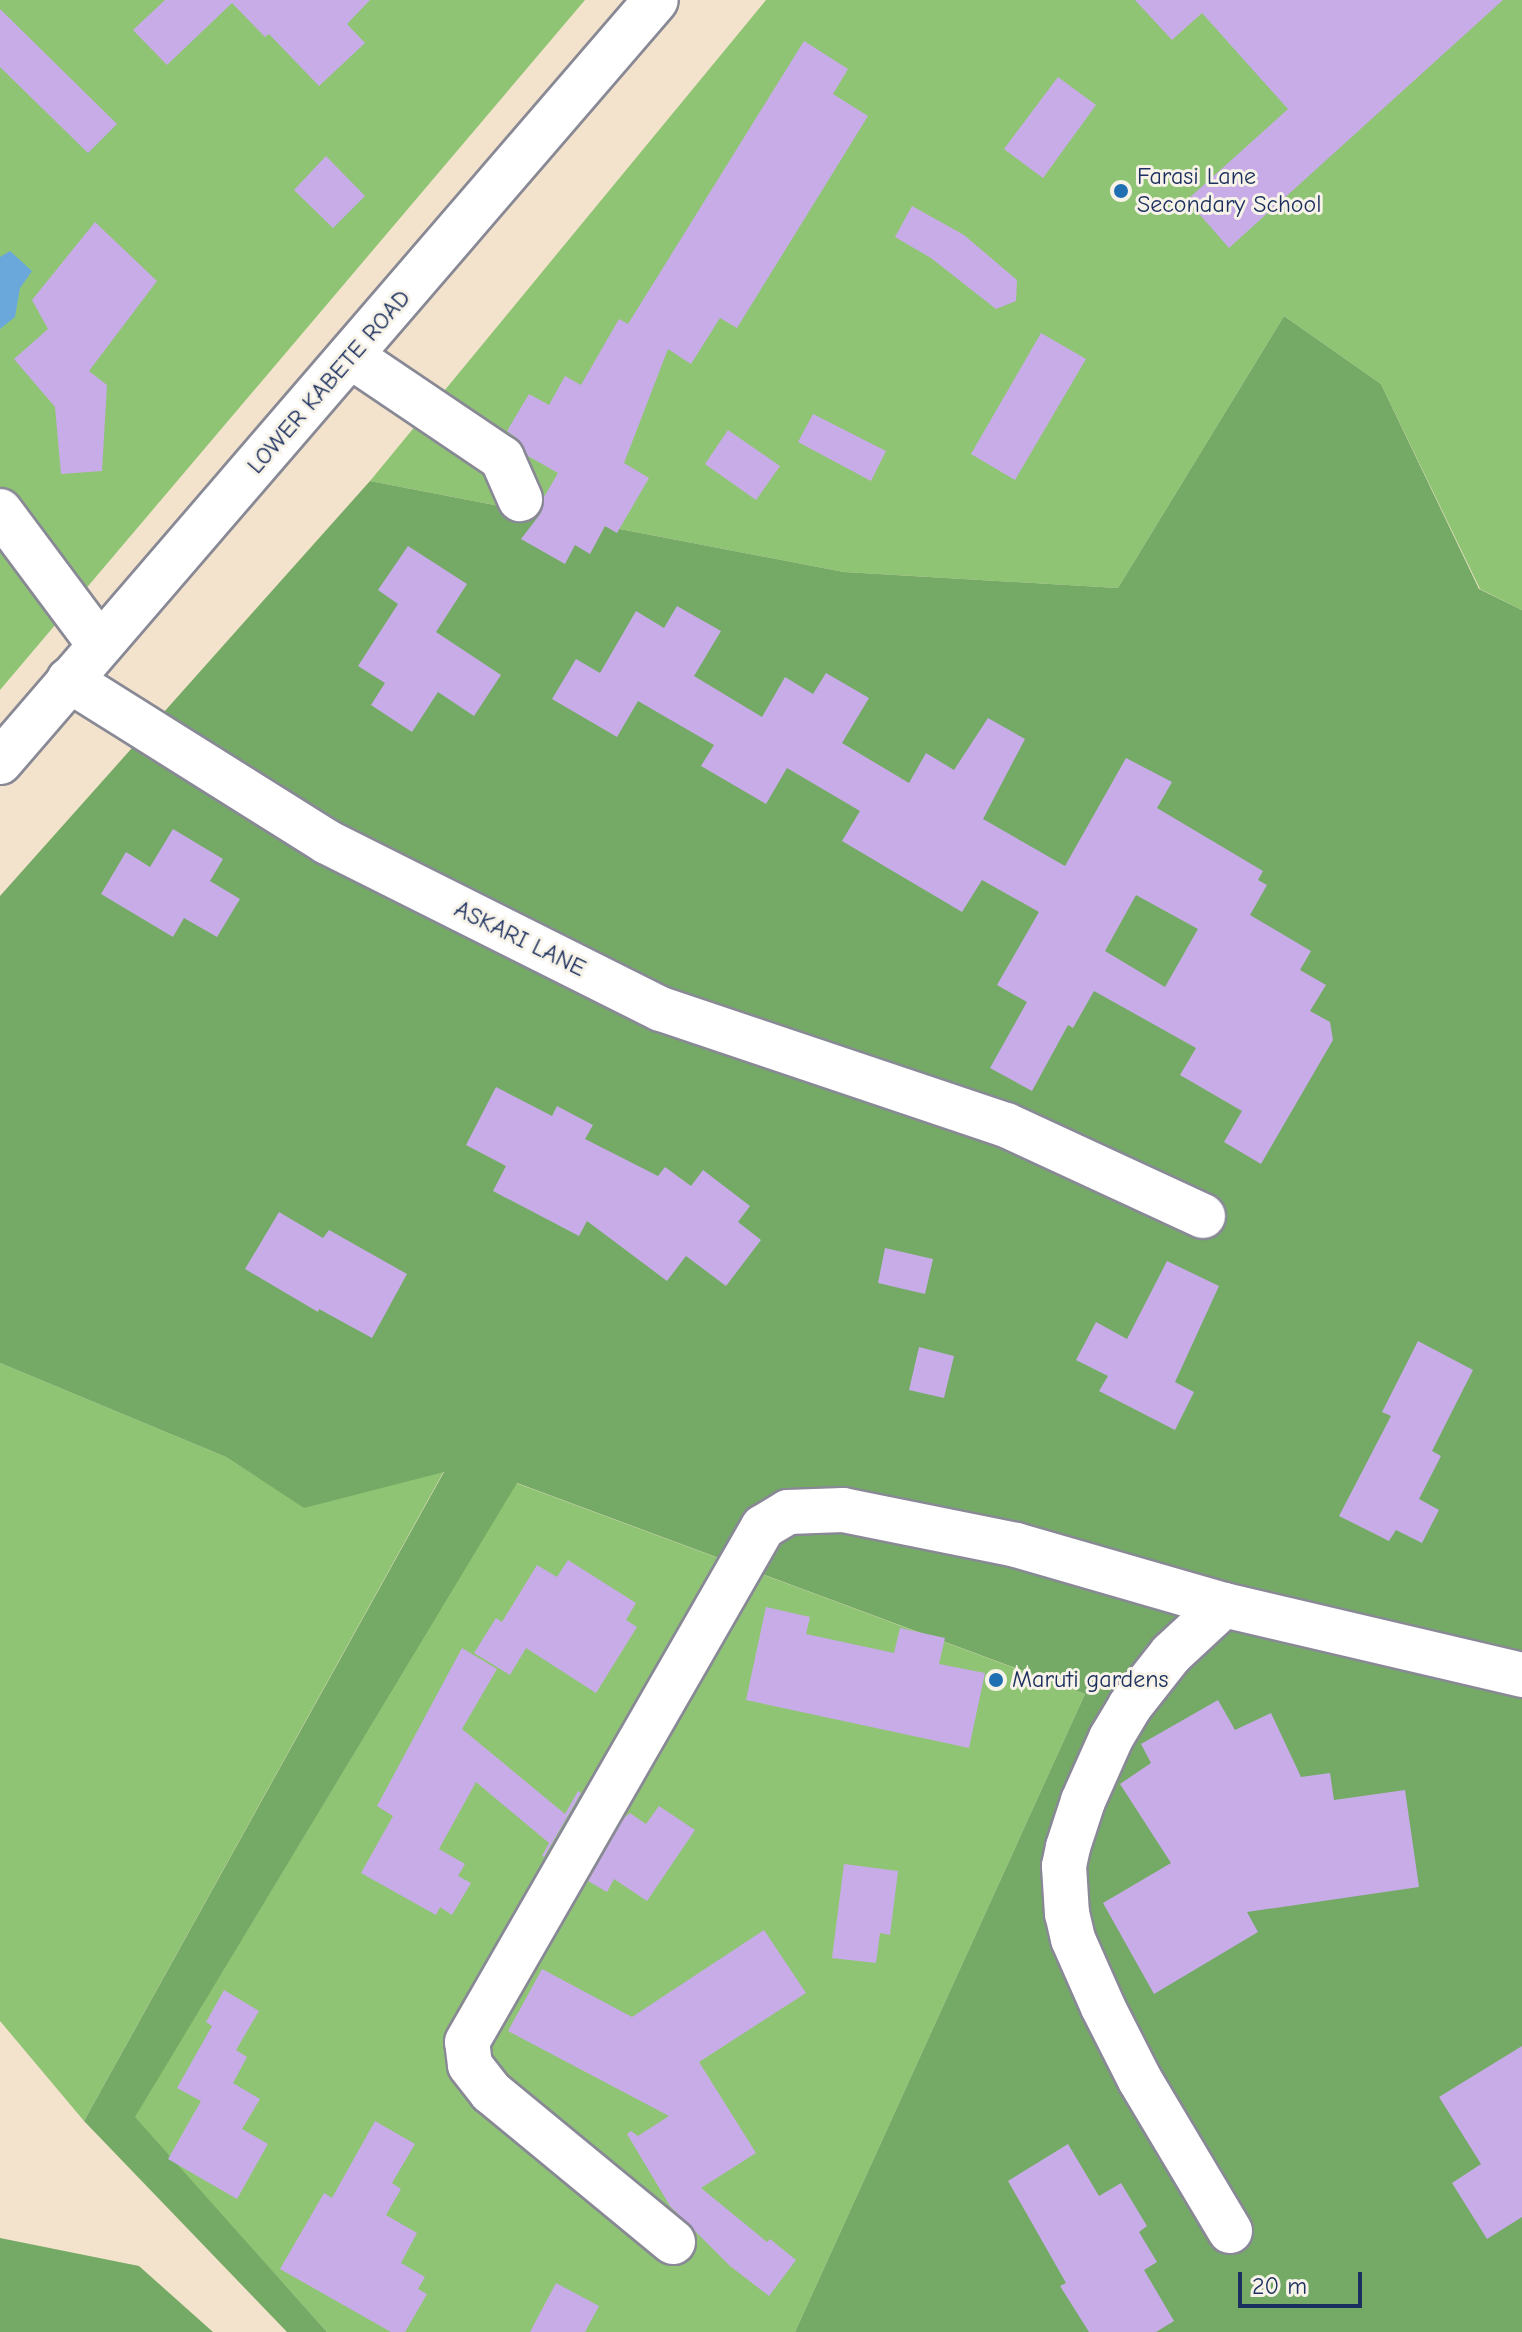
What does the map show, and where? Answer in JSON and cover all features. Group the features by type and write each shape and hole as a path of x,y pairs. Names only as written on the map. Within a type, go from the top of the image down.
{"street":[{"name":"LOWER KABETE ROAD","path":"0,762 352,357 656,0"},
{"path":"352,357 502,458 520,499"},
{"path":"0,511 100,645"},
{"name":"ASKARI LANE","path":"69,680 327,842 661,1009 1006,1125 1203,1216"},
{"path":"673,2242 491,2092 470,2065 467,2042 763,1527 788,1512 843,1510 1016,1545 1224,1605 1522,1675"},
{"path":"1224,1605 1171,1654 1111,1738 1083,1801 1068,1847 1064,1882 1073,1939 1103,2007 1140,2080 1230,2231"}],"green space":[{"path":"0,0 585,0 0,690"},
{"path":"766,0 1522,0 1522,610 1480,589 1381,384 1284,316 1118,588 844,572 370,481"},
{"path":"1284,316 1381,384 1479,589 1522,610 1522,2332 795,2332 1085,1694 517,1483 135,2117 327,2332 287,2332 84,2121 444,1472 304,1508 226,1457 0,1363 0,896 370,481 844,572 1118,588"},
{"path":"0,1363 226,1457 304,1507 444,1471 84,2121 0,2021"},
{"path":"516,1483 1085,1694 795,2332 327,2332 134,2117"},
{"path":"0,2238 139,2266 213,2332 0,2332"}],"water":[{"path":"10,251 32,271 20,288 15,317 0,329 0,257"}],"building":[{"path":"165,0 370,0 347,24 365,43 319,86 269,34 265,37 232,3 167,65 133,30"},
{"path":"1135,0 1503,0 1229,248 1187,200 1288,109 1202,13 1172,40"},
{"path":"0,9 117,124 88,153 0,67"},
{"path":"804,41 848,69 833,94 868,116 737,328 720,318 691,364 668,349 624,463 649,478 617,533 605,526 590,554 575,545 565,564 521,539 541,513 544,497 558,473 528,456 517,438 507,431 529,394 549,405 565,376 581,385 619,319 628,324"},
{"path":"1058,77 1096,105 1043,178 1004,149"},
{"path":"326,156 365,196 333,228 294,190"},
{"path":"912,206 964,235 1017,280 1016,301 996,309 931,258 895,237"},
{"path":"95,222 157,281 89,371 107,385 102,471 61,474 55,407 14,359 48,329 32,300"},
{"path":"1041,333 1086,359 1015,480 971,454"},
{"path":"813,414 886,451 871,481 798,442"},
{"path":"728,430 780,466 756,500 705,464"},
{"path":"408,546 467,584 436,632 501,675 474,716 438,692 412,732 371,705 385,683 358,666 398,604 378,590"},
{"path":"677,606 721,631 694,676 762,717 785,677 813,694 826,673 869,698 842,743 909,783 926,753 954,770 988,718 1025,739 983,819 1065,866 1126,758 1172,782 1157,808 1263,871 1258,880 1267,885 1250,915 1311,951 1300,970 1326,985 1310,1011 1330,1022 1333,1040 1261,1164 1224,1142 1242,1111 1180,1075 1196,1048 1094,991 1073,1028 1068,1025 1032,1091 990,1068 1027,1002 997,985 1039,912 982,880 962,912 842,841 860,811 787,768 766,804 701,766 714,745 638,701 617,737 552,699 576,659 600,673 636,611 664,628","holes":["1136,895 1198,929 1165,987 1105,951"]},
{"path":"173,829 223,859 210,881 240,899 217,937 184,918 173,937 101,894 126,852 150,867"},
{"path":"496,1087 552,1116 557,1106 593,1125 585,1139 658,1176 665,1167 691,1186 703,1170 750,1206 738,1222 761,1240 726,1286 686,1256 667,1281 587,1221 579,1236 493,1191 506,1166 466,1145"},
{"path":"279,1212 323,1238 329,1230 407,1274 372,1338 319,1309 318,1312 245,1269"},
{"path":"885,1248 933,1259 925,1294 878,1283"},
{"path":"1167,1261 1219,1286 1175,1382 1194,1392 1175,1430 1099,1391 1108,1376 1076,1360 1096,1322 1127,1339"},
{"path":"1418,1341 1473,1370 1432,1451 1441,1456 1419,1499 1439,1510 1422,1543 1396,1530 1389,1541 1339,1516 1391,1416 1382,1412"},
{"path":"919,1347 954,1356 944,1398 909,1390"},
{"path":"568,1560 636,1603 626,1620 637,1627 596,1693 526,1648 510,1675 474,1653 496,1618 502,1622 537,1565 557,1577"},
{"path":"766,1607 810,1617 806,1634 894,1653 900,1628 945,1638 939,1664 985,1673 969,1748 746,1700"},
{"path":"462,1648 497,1669 462,1729 565,1814 578,1791 581,1793 544,1857 549,1843 476,1782 439,1849 465,1864 458,1876 471,1883 452,1915 440,1907 436,1915 361,1873 393,1816 377,1806"},
{"path":"1218,1700 1235,1730 1271,1713 1301,1777 1330,1773 1334,1800 1405,1790 1419,1887 1247,1912 1258,1932 1154,1994 1103,1903 1171,1863 1120,1784 1151,1763 1141,1744"},
{"path":"659,1806 695,1830 647,1901 614,1879 607,1892 588,1881 624,1818 630,1813 646,1824"},
{"path":"844,1864 898,1871 890,1935 880,1933 876,1963 832,1958"},
{"path":"764,1930 806,1993 699,2062 756,2153 701,2188 767,2242 770,2239 796,2260 769,2296 730,2266 670,2206 627,2134 631,2131 638,2136 669,2116 508,2031 542,1969 632,2017"},
{"path":"224,1990 259,2011 236,2050 247,2057 233,2083 260,2099 242,2129 268,2144 237,2199 168,2159 201,2101 177,2088 212,2026 206,2022"},
{"path":"1522,2046 1522,2217 1487,2239 1452,2183 1481,2164 1439,2097"},
{"path":"375,2121 415,2144 392,2183 401,2189 386,2215 417,2233 401,2263 425,2277 418,2289 427,2294 405,2332 391,2332 280,2269 324,2193 332,2198"},
{"path":"1068,2144 1099,2196 1121,2183 1147,2226 1139,2232 1157,2262 1144,2270 1174,2321 1156,2332 1089,2332 1060,2286 1066,2283 1008,2181"},
{"path":"556,2283 599,2306 585,2332 530,2332"}],"place":[{"name":"Farasi Lane Secondary School","path":"1121,191"},
{"name":"Maruti gardens","path":"996,1680"}]}
